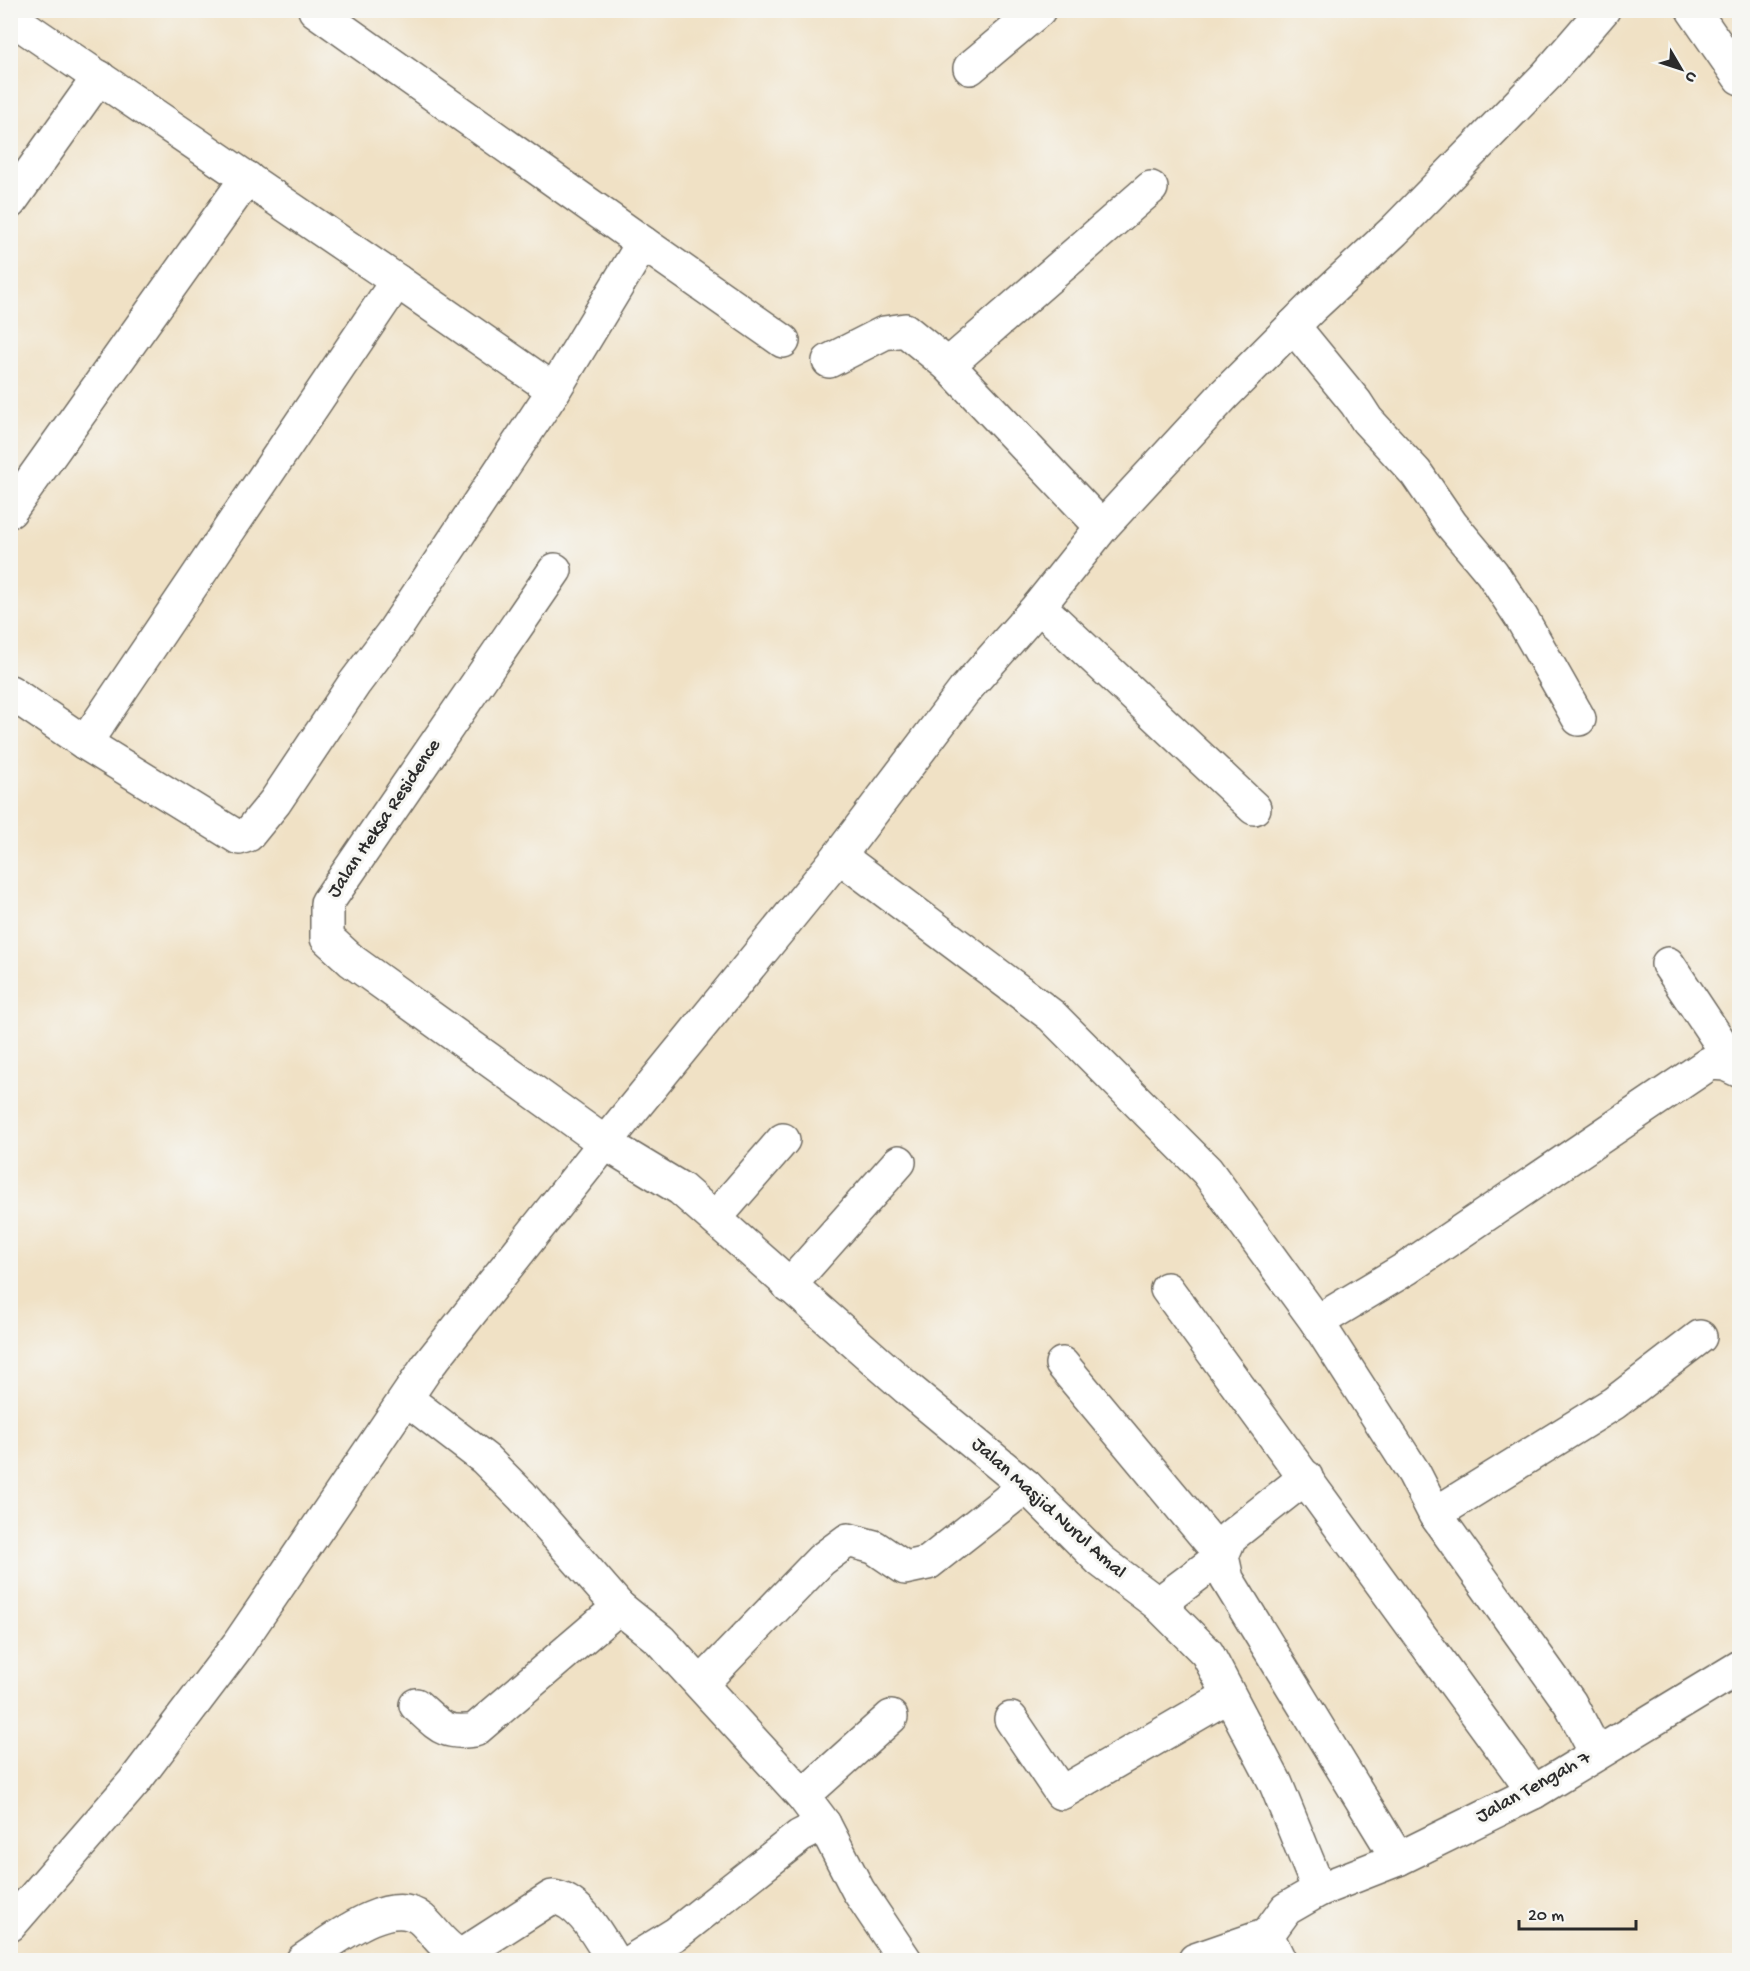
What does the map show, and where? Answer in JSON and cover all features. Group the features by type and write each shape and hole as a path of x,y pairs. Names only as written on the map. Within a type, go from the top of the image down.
{"street":[{"path":"315,10 783,341"},
{"path":"970,68 1009,21 1039,10"},
{"path":"10,1925 134,1782 232,1654 408,1400 427,1367 605,1143 839,856 964,692 1039,606 1102,527 1224,395 1394,231 1547,75 1603,10"},
{"path":"1693,10 1740,78"},
{"path":"10,17 554,390"},
{"path":"10,202 99,77"},
{"path":"10,511 247,178"},
{"path":"948,365 1151,188"},
{"path":"10,692 85,743 239,838 248,835 275,802 354,684 394,631 554,390 643,243"},
{"path":"85,743 397,281"},
{"path":"1293,326 1367,420 1416,472 1451,524 1492,573 1521,617 1579,719"},
{"path":"829,361 884,333 904,330 948,365 1102,527"},
{"name":"Jalan Heksa Residence","path":"555,570 327,903 327,938 352,960 605,1143"},
{"path":"1039,606 1254,808"},
{"path":"839,856 1052,1016 1207,1171 1317,1322 1414,1473 1435,1514 1570,1703 1596,1754"},
{"path":"1668,964 1738,1070"},
{"path":"1317,1322 1407,1268 1710,1064 1725,1064 1738,1070"},
{"path":"716,1217 783,1140"},
{"name":"Jalan Masjid Nurul Amal","path":"605,1143 681,1189 716,1217 789,1286 1026,1486 1101,1561 1158,1604 1207,1653 1276,1784 1320,1890"},
{"path":"789,1286 899,1162"},
{"path":"1167,1289 1534,1792"},
{"path":"1435,1514 1614,1403 1700,1337"},
{"path":"1062,1364 1222,1556 1227,1579 1398,1859"},
{"path":"408,1400 485,1459 522,1496 619,1607 660,1640 802,1796 824,1824 858,1890 905,1960"},
{"path":"1158,1604 1222,1556 1230,1537 1306,1477"},
{"path":"700,1684 821,1560 848,1540 874,1547 905,1568 928,1563 1026,1486"},
{"path":"416,1705 446,1730 456,1733 474,1730 619,1607"},
{"name":"Jalan Tengah 7","path":"1320,1890 1398,1859 1534,1792 1740,1667"},
{"path":"1011,1719 1061,1793 1228,1696"},
{"path":"802,1796 891,1717"},
{"path":"633,1960 677,1933 800,1836 824,1824"},
{"path":"1195,1960 1273,1948 1286,1909 1320,1890"},
{"path":"303,1960 348,1930 391,1911 405,1910 420,1918 451,1950 462,1955 552,1897 562,1898 578,1910 613,1960"}]}
